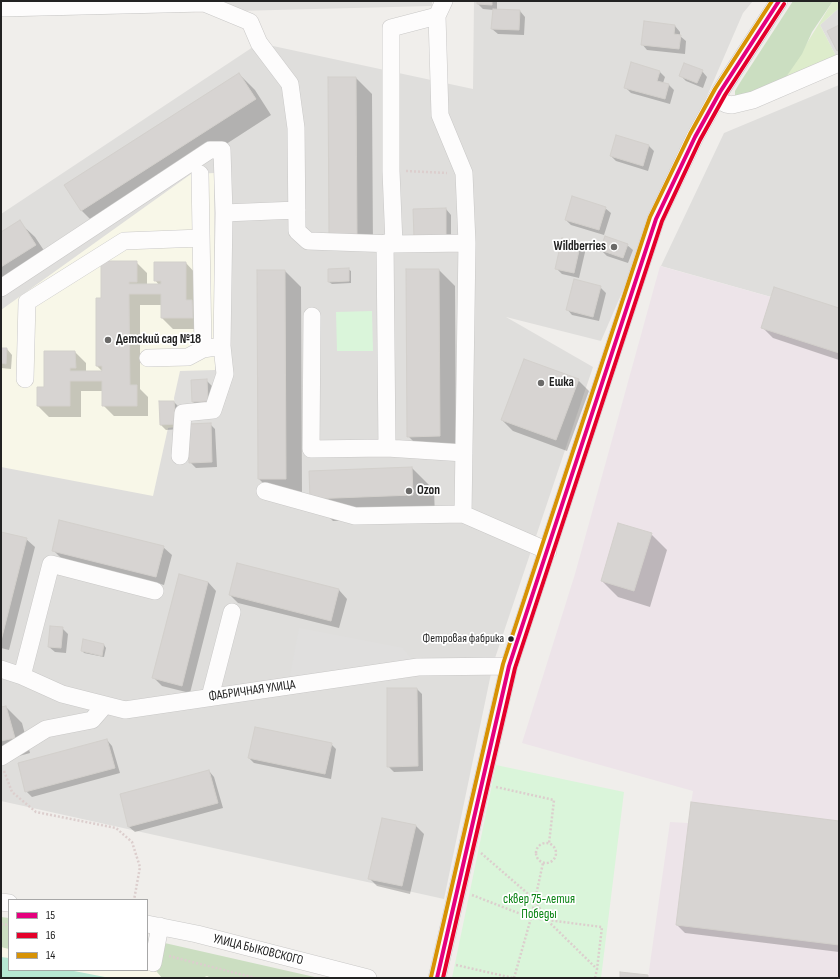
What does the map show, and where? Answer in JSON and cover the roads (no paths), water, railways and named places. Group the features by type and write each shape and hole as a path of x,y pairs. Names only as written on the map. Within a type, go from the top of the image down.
{"street":[{"path":"437,978 456,889 509,666 656,219 695,137 716,99 779,1"},
{"path":"1,8 204,3 250,22 259,43 290,84 296,128 297,231 308,241 467,243"},
{"path":"387,448 391,171 391,28 441,8 440,115 464,173 467,243 463,514"},
{"path":"716,99 732,105 753,100 839,63"},
{"path":"1,288 210,150 222,150 224,213 222,346 225,374 213,410 183,413 180,456"},
{"path":"200,174 203,349"},
{"path":"224,213 297,210"},
{"path":"25,379 27,302 124,241 201,238"},
{"path":"312,316 311,449 387,448 464,453"},
{"path":"148,358 188,357 203,349 222,346"},
{"path":"265,491 355,516 463,514 548,551"},
{"path":"22,676 51,564 156,591"},
{"path":"210,697 232,612"},
{"name":"ФАБРИЧНАЯ УЛИЦА","path":"1,669 22,676 62,694 125,710 418,667 509,666"},
{"path":"2,762 46,729 92,720 105,705"},
{"path":"154,925 154,958"},
{"name":"УЛИЦА БЫКОВСКОГО","path":"154,925 368,978"}],"place":[{"name":"Wildberries","path":"614,247"},
{"name":"Детский сад №18","path":"108,340"},
{"name":"Ешка","path":"541,383"},
{"name":"Ozon","path":"409,491"},
{"name":"Фетровая фабрика","path":"511,639"}],"park label":[{"name":"сквер 75-летия Победы","path":"539,908"}]}
